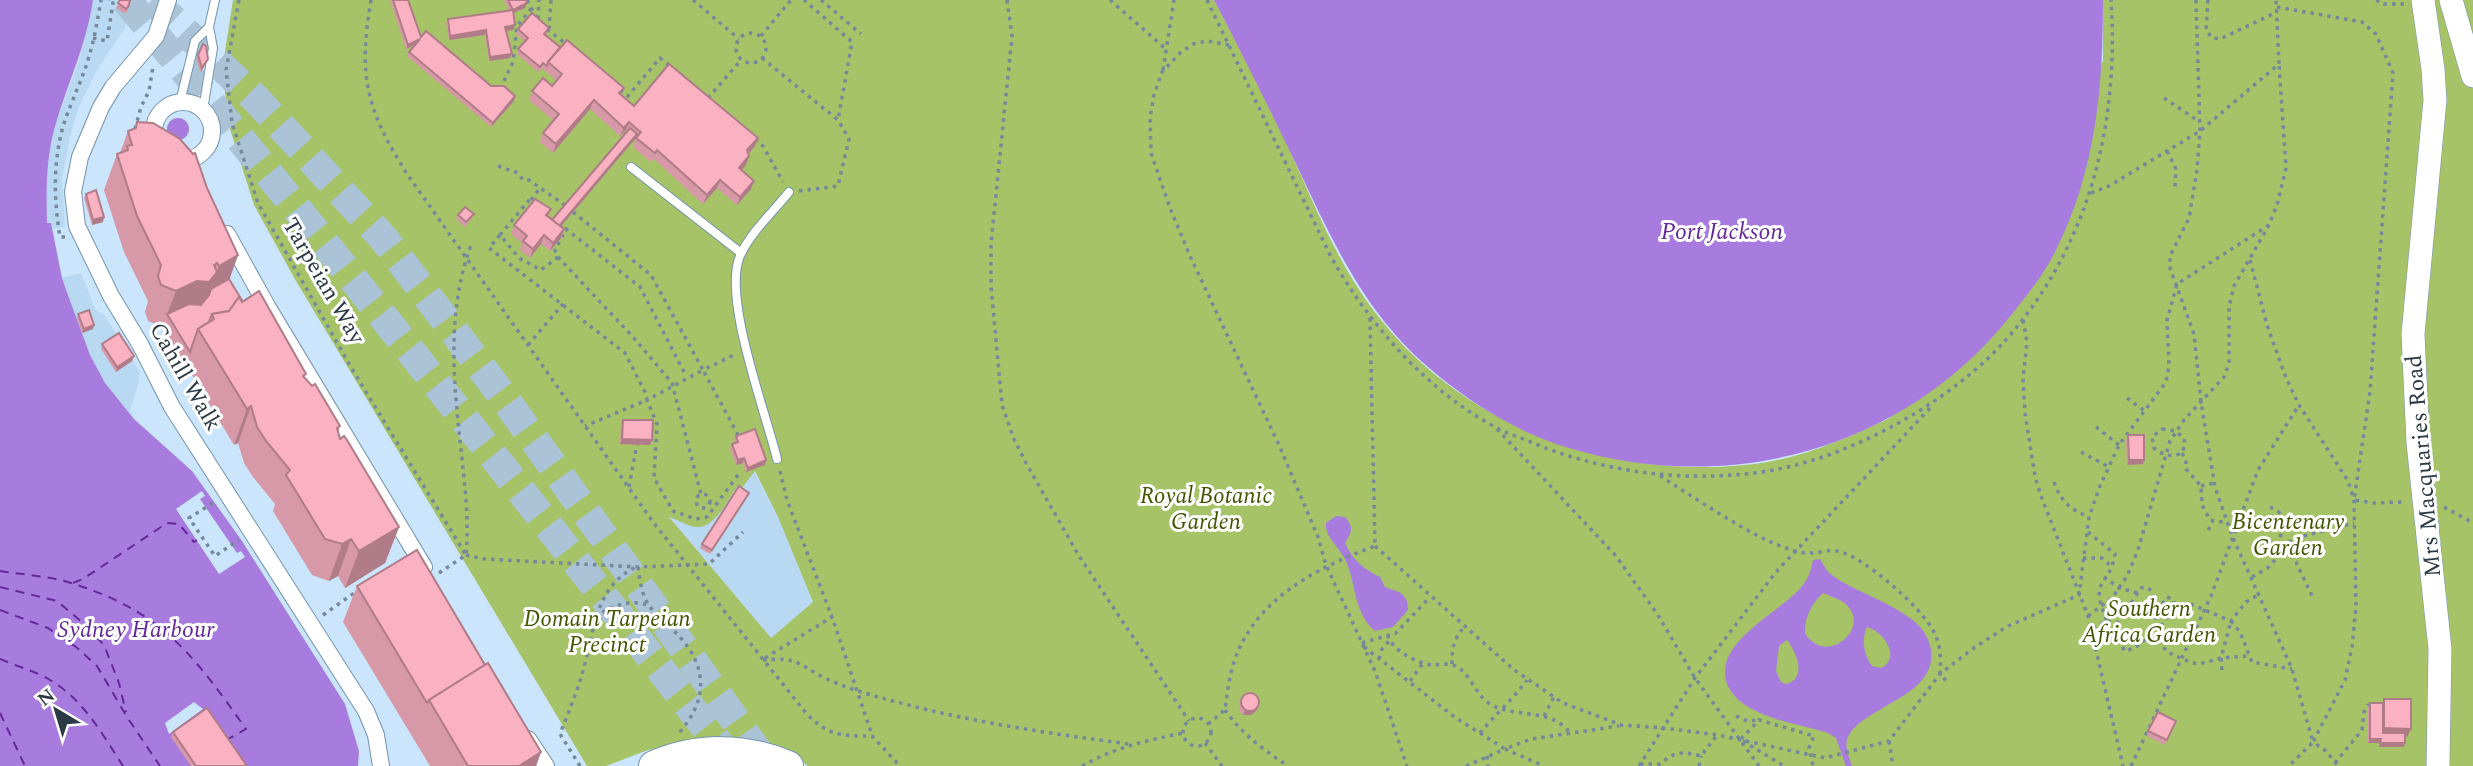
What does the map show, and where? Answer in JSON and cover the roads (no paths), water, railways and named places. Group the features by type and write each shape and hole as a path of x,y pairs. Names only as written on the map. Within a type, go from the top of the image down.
{"highway":[{"path":"654,766 684,756 713,752 750,754 788,766"},
{"path":"688,766 720,763 740,766"}],"street":[{"name":"Cahill Walk","path":"168,0 156,36 113,87 101,107 80,157 74,192 77,226 111,296 140,344 172,407 366,711 376,735 381,766"},
{"path":"2451,0 2473,76"},
{"name":"Mrs Macquaries Road","path":"2423,2 2435,100 2413,334 2418,443 2440,649 2438,766"},
{"path":"180,102 195,104 209,118 211,138 193,165 167,156 160,150 153,134 154,125 161,112 180,102"},
{"path":"221,222 288,341 431,578"},
{"path":"522,728 546,766"}],"lane":[{"path":"203,110 214,48 209,27 215,0"},
{"path":"180,102 195,41 209,27"},
{"path":"631,167 741,254"},
{"path":"777,459 747,349 735,282 741,254 789,192"}],"water":[{"name":"Sydney Harbour","path":"0,0 93,0 82,47 53,133 49,158 47,223 51,223 62,278 90,355 105,383 134,419 192,471 242,541 345,704 359,751 358,766 0,766"},
{"name":"Port Jackson","path":"1214,0 2103,0 2099,96 2080,189 2070,220 2047,267 2012,314 1969,360 1921,398 1868,428 1812,450 1753,462 1692,467 1630,462 1550,442 1513,425 1460,392 1405,346 1368,299 1337,248"},
{"path":"178,118 186,121 189,129 186,137 178,140 170,137 167,129 170,121"},
{"path":"1336,516 1345,517 1350,524 1350,533 1345,543 1355,560 1380,577 1385,587 1404,596 1408,610 1393,627 1375,631 1363,616 1346,561 1326,528 1326,523"},
{"path":"1820,559 1828,572 1836,578 1907,616 1924,632 1931,650 1930,666 1923,678 1912,689 1858,725 1849,735 1847,746 1852,766 1846,766 1836,738 1828,733 1751,709 1734,695 1726,681 1726,666 1731,652 1752,628 1803,585 1813,560","holes":["1823,593 1843,602 1851,611 1854,622 1844,640 1825,647 1814,643 1805,633 1810,611","1867,627 1873,629 1888,645 1890,658 1881,668 1872,666 1867,657 1864,647","1787,640 1798,664 1797,676 1786,684 1781,682 1776,671 1779,646"]}],"tunnel":[{"path":"126,0 358,285 736,766"},
{"path":"152,0 257,100 384,239 502,395 768,766"}],"park label":[{"name":"Royal Botanic Garden","path":"1206,509"},
{"name":"Bicentenary Garden","path":"2288,535"},
{"name":"Southern Africa Garden","path":"2149,622"},
{"name":"Domain Tarpeian Precinct","path":"607,632"}]}
